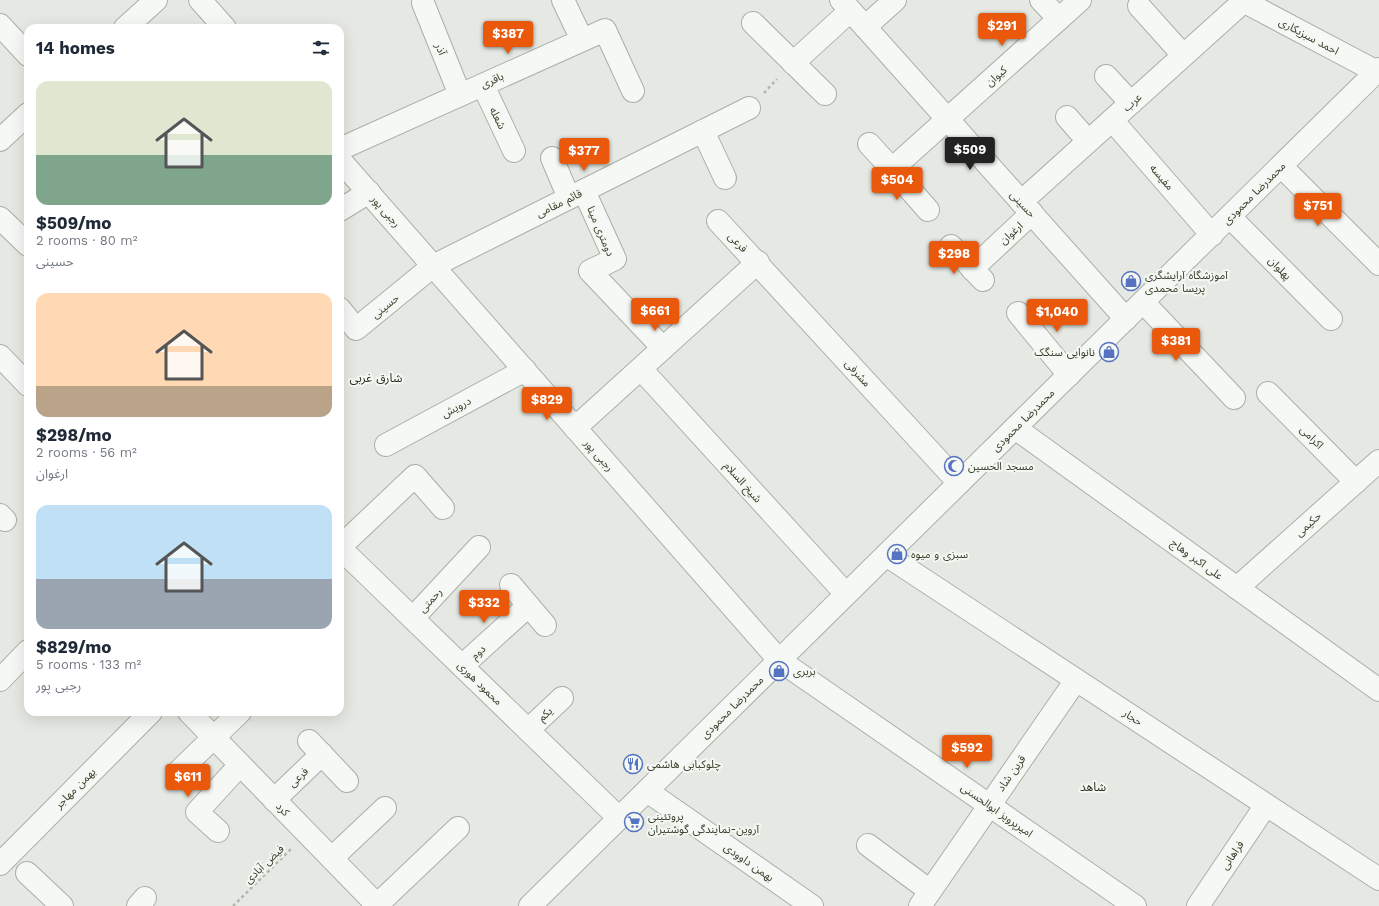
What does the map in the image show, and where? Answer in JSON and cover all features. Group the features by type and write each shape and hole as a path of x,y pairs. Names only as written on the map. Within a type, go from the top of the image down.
{"street":[{"path":"129,24 156,0"},
{"path":"200,0 221,24"},
{"path":"563,0 582,40"},
{"path":"865,27 895,0"},
{"path":"1041,0 1059,19"},
{"name":"کیوان","path":"892,169 1080,0"},
{"name":"عرب","path":"1026,208 1088,141 1242,1"},
{"name":"احمد سبزیکاری","path":"1242,1 1378,71"},
{"name":"آذر","path":"423,3 460,95"},
{"path":"793,63 846,5"},
{"name":"حسینی","path":"846,5 1126,319"},
{"path":"1139,6 1183,56"},
{"path":"753,23 825,94"},
{"path":"0,25 24,51"},
{"name":"باقری","path":"344,147 605,30 633,91"},
{"name":"محمدرضا محمودی","path":"530,906 1378,71"},
{"path":"1106,76 1130,103"},
{"name":"شعله","path":"483,85 514,151"},
{"name":"قائم مقامی","path":"433,266 750,108"},
{"path":"1067,117 1088,141"},
{"path":"0,140 24,118"},
{"name":"مفیسه","path":"1112,120 1212,235"},
{"path":"703,132 725,178"},
{"path":"868,144 928,210"},
{"path":"552,158 576,195"},
{"name":"رجبی پور","path":"344,164 779,660"},
{"path":"1281,166 1379,264"},
{"path":"344,208 369,192"},
{"name":"دومتری مینا","path":"576,195 615,259 590,271 663,348"},
{"name":"ارغوان","path":"951,246 977,274 1026,208"},
{"name":"پهلوان","path":"1230,216 1331,319"},
{"path":"0,218 24,241"},
{"name":"فرعی","path":"718,221 758,262"},
{"path":"575,428 758,262"},
{"name":"مشرفی","path":"758,262 959,483"},
{"name":"حسینی","path":"344,314 356,329 433,266"},
{"path":"1143,302 1234,398"},
{"path":"1018,313 1069,375"},
{"path":"0,356 24,381"},
{"name":"شیخ السلام","path":"640,369 846,594"},
{"name":"درویش","path":"386,445 525,370"},
{"name":"اکرامی","path":"1268,393 1356,482"},
{"name":"علی اکبر وهاج","path":"1015,428 1379,690"},
{"name":"حکیمی","path":"1237,588 1379,461"},
{"path":"344,543 415,476 443,508"},
{"name":"رحمتی","path":"413,618 479,547"},
{"name":"محمود هوری","path":"344,551 619,818"},
{"name":"حجار","path":"886,555 1379,879"},
{"path":"511,585 545,625"},
{"name":"دوم","path":"462,666 528,606"},
{"path":"0,680 24,655"},
{"name":"امیرپرویز ابوالحسنی","path":"779,660 1135,906"},
{"name":"قرین شاد","path":"925,898 1076,680"},
{"name":"یکم","path":"528,730 562,698"},
{"name":"بهمن مهاجر","path":"0,864 147,716"},
{"name":"کرد","path":"193,716 378,905"},
{"path":"178,772 236,716"},
{"name":"فرعی","path":"274,800 315,748 347,781"},
{"path":"218,831 197,812 240,765"},
{"name":"بهمن داوودی","path":"646,791 812,906"},
{"name":"فراهانی","path":"1198,906 1266,805"},
{"path":"332,858 385,808"},
{"path":"378,905 458,828"},
{"path":"868,845 925,898"},
{"path":"27,873 62,906"}],"path":[{"path":"750,108 793,63"},
{"name":"فیض آبادی","path":"233,906 307,834"}],"place":[{"name":"آموزشگاه آرایشگری پریسا محمدی","path":"1131,281"},
{"name":"نانوایی سنگک","path":"1109,352"},
{"name":"مسجد الحسین","path":"954,466"},
{"name":"سبزی و میوه","path":"897,554"},
{"name":"بربری","path":"779,671"},
{"name":"چلوکبابی هاشمی","path":"633,764"},
{"name":"پروتئینی آروین-نمایندگی گوشتیران","path":"634,822"}],"district":[{"name":"شارق غربی","path":"376,378"},
{"name":"شاهد","path":"1093,787"}]}
